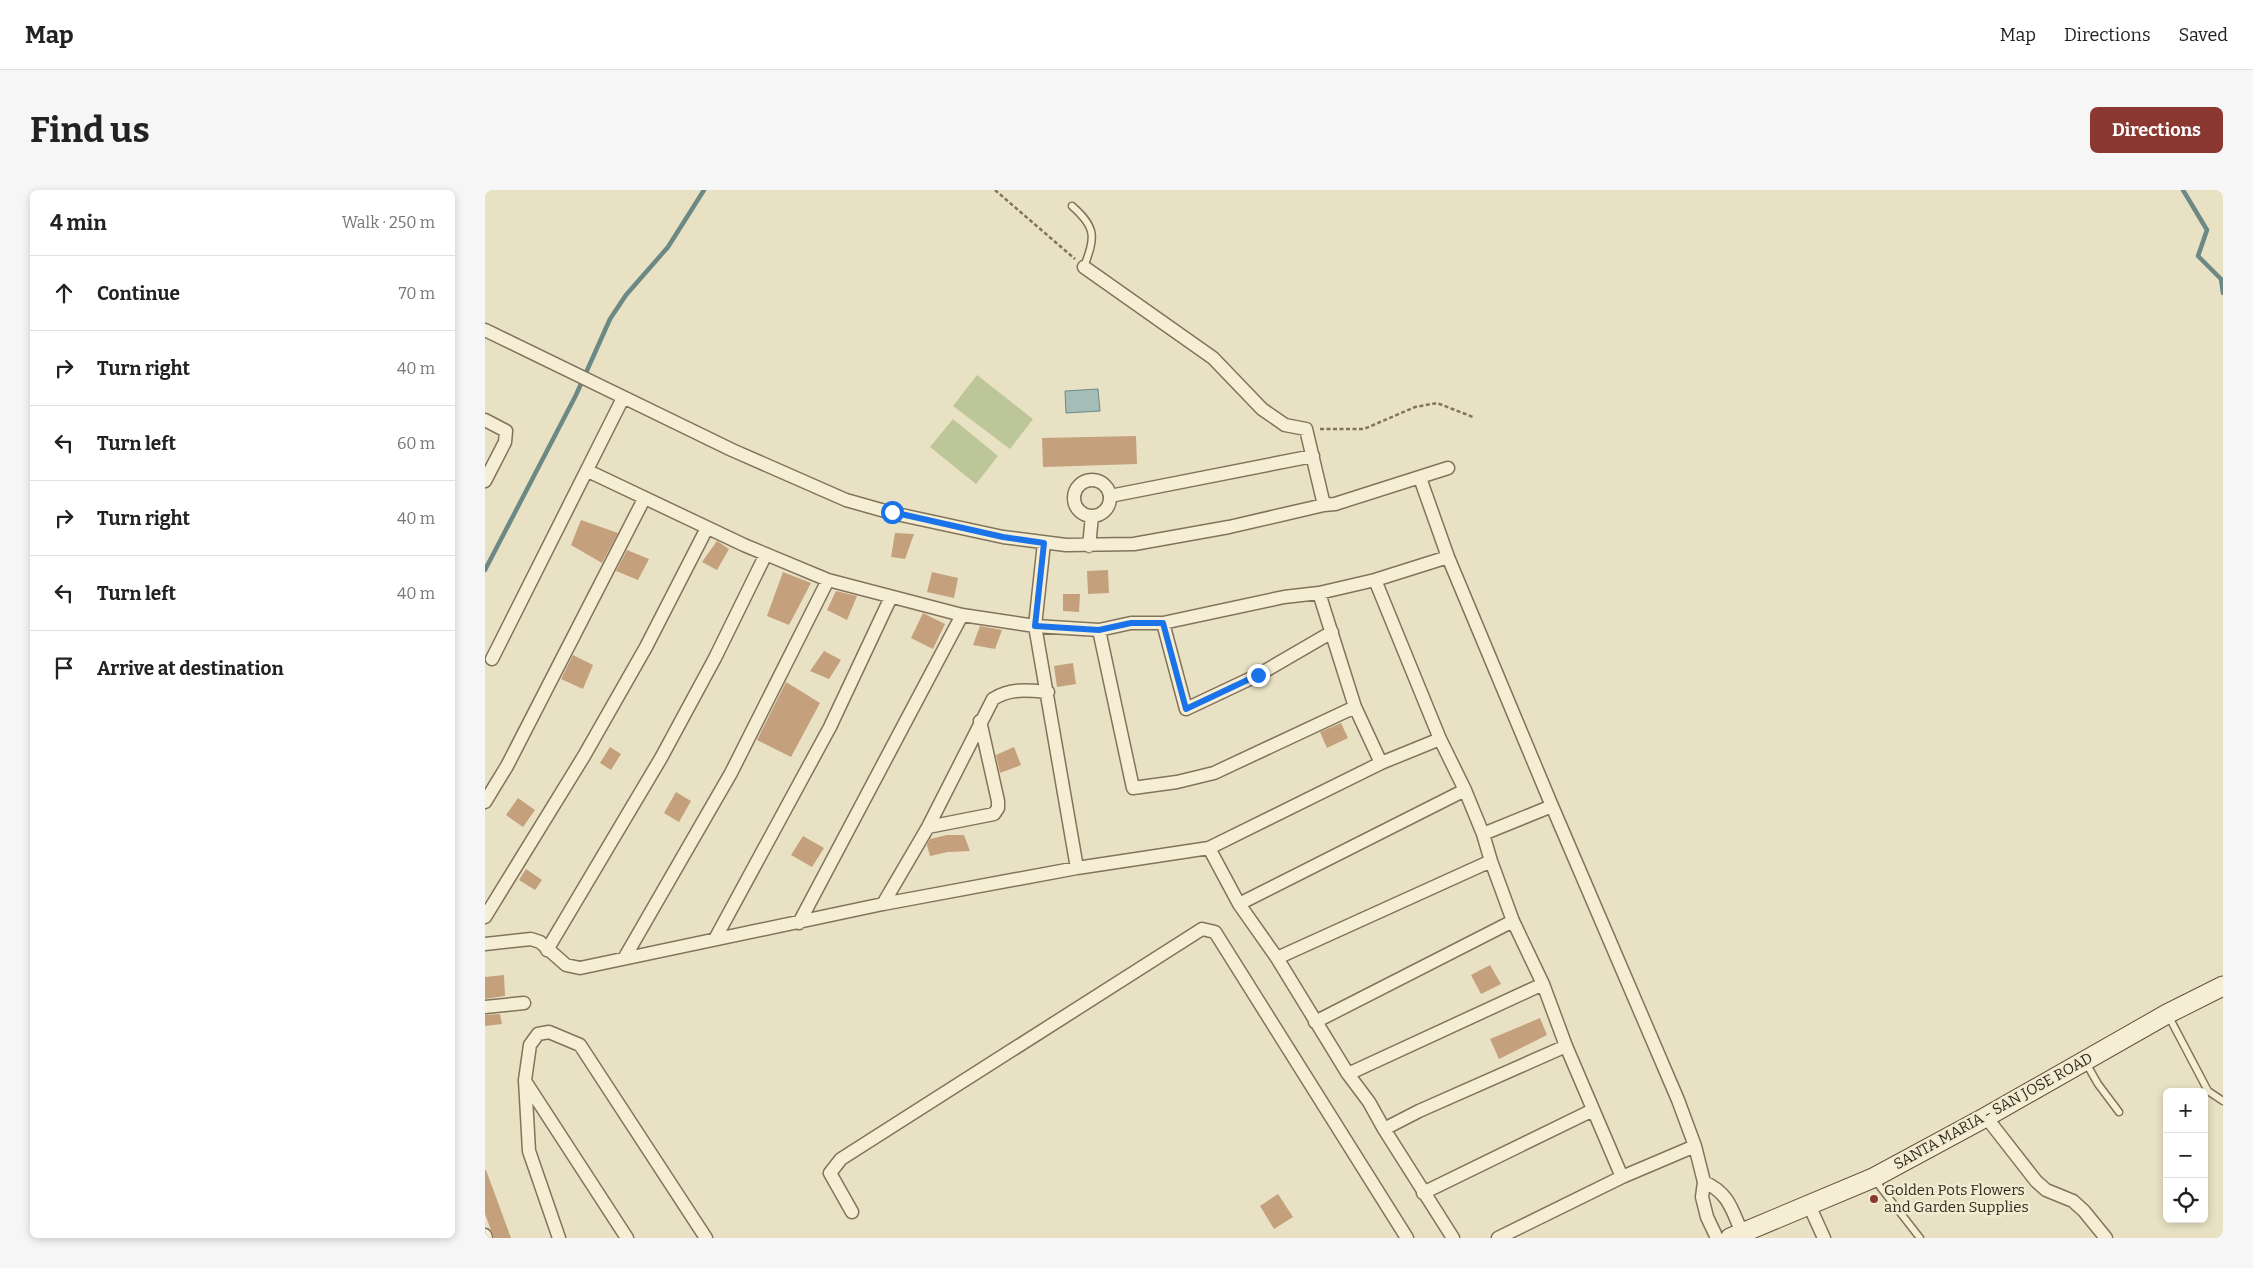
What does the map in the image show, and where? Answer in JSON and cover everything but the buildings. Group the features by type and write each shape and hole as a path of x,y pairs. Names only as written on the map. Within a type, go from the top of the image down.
{"main road":[{"name":"SANTA MARIA - SAN JOSE ROAD","path":"1736,1235 1873,1178 1986,1117 2167,1014 2223,986"}],"street":[{"path":"1084,268 1213,358 1262,408 1285,425 1306,429 1323,505"},
{"path":"485,330 572,374 749,458 846,500 961,528 1044,543 1089,546 1134,544 1229,528 1323,505 1335,504 1448,468"},
{"path":"492,659 623,398"},
{"path":"485,420 506,431 505,442 485,481"},
{"path":"1110,496 1313,456"},
{"path":"588,470 644,499 707,528 828,580 962,615 1035,626 1099,630 1131,623 1163,623 1284,597 1319,593 1375,580 1448,557"},
{"path":"1421,478 1448,557 1678,1100 1695,1146 1704,1182 1702,1197 1707,1217 1717,1238"},
{"path":"1093,480 1099,482 1108,490 1110,496 1107,508 1103,512 1092,516 1081,511 1077,506 1075,494 1081,484 1093,480"},
{"path":"485,802 507,766 644,499"},
{"path":"1089,546 1092,516"},
{"path":"485,917 584,756 646,647 707,528"},
{"path":"1044,543 1035,626 1077,868"},
{"path":"547,950 661,758 715,658 766,554"},
{"path":"625,957 731,773 828,580"},
{"path":"1375,580 1440,739 1465,790 1483,834 1513,921 1543,984 1566,1046 1622,1177"},
{"path":"1319,593 1355,707 1381,764"},
{"path":"715,939 830,727 891,597"},
{"path":"799,923 962,615"},
{"path":"1163,623 1186,709 1258,675 1332,632"},
{"path":"1099,630 1133,788 1177,782 1214,773 1355,707"},
{"path":"883,904 928,827 980,721 993,699 1003,692 1018,690 1047,692"},
{"path":"928,827 994,814 997,808 998,801 980,721"},
{"path":"485,944 531,938 539,942 566,965 579,968 883,904 1077,868 1209,848 1381,764 1440,739"},
{"path":"1239,904 1465,790"},
{"path":"1483,834 1552,806"},
{"path":"1209,848 1239,904 1277,958 1315,1022 1348,1074 1369,1102 1423,1193 1453,1238"},
{"path":"1277,958 1491,861"},
{"path":"1315,1022 1513,921"},
{"path":"852,1212 830,1173 841,1158 1202,929 1215,932 1407,1238"},
{"path":"1348,1074 1543,984"},
{"path":"485,1007 523,1003"},
{"path":"559,1238 529,1151 525,1080 530,1045 538,1034 549,1032 580,1045 706,1238"},
{"path":"1384,1129 1419,1111 1566,1046"},
{"path":"525,1080 627,1238"},
{"path":"1423,1193 1593,1110"},
{"path":"1986,1117 2036,1181 2046,1190 2073,1201 2106,1238"},
{"path":"1499,1238 1622,1177 1695,1146"},
{"path":"1704,1182 1717,1188 1726,1196 1736,1235"},
{"path":"1809,1205 1824,1238"}],"lane":[{"path":"1071,206 1086,219 1091,228 1093,242 1084,268"},
{"path":"2167,1014 2208,1091 2223,1101"},
{"path":"2084,1060 2098,1084 2119,1112"},
{"path":"1873,1178 1920,1238"}],"path":[{"path":"995,190 1084,268"},
{"path":"1306,429 1365,430 1415,407 1437,403 1473,417"}],"green space":[{"path":"977,375 1033,419 1010,449 953,406"},
{"path":"953,419 998,456 976,484 930,447"}],"water":[{"path":"1098,389 1100,411 1066,413 1065,391"}],"waterway":[{"path":"485,570 576,395 610,319 626,295 668,247 704,190"},
{"path":"2183,190 2207,230 2198,256 2221,279 2223,293"}],"place":[{"name":"Golden Pots Flowers and Garden Supplies","path":"1874,1199"}],"route":[{"path":"892,512 1003,537 1044,543 1035,626 1099,630 1131,623 1163,623 1186,709 1258,675"}]}
